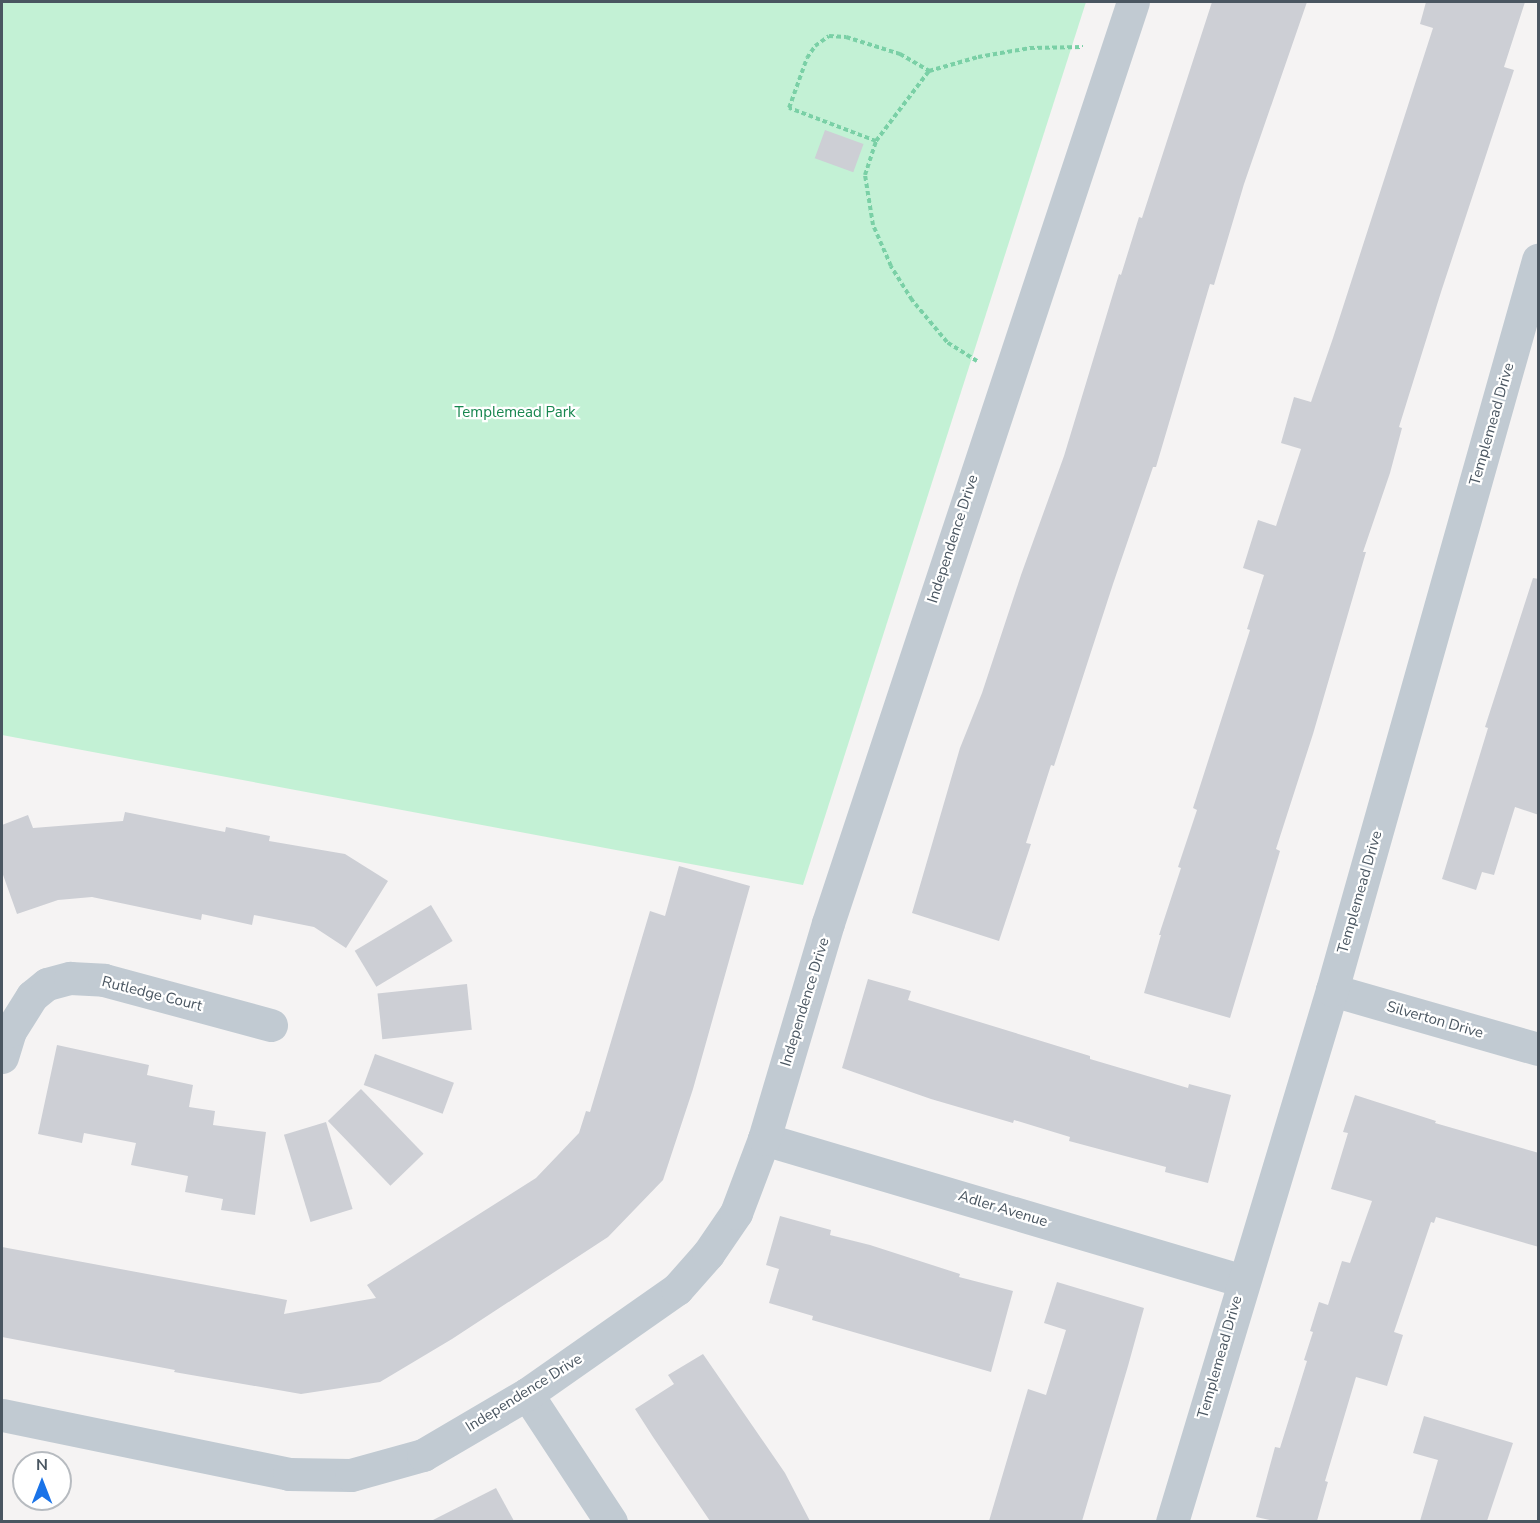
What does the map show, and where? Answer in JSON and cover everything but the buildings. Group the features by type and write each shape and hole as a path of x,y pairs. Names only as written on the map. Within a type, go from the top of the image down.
{"street":[{"name":"Independence Drive","path":"2,1415 289,1474 351,1475 423,1455 527,1394 677,1289 708,1254 736,1213 764,1139 828,923 1133,2"},
{"name":"Templemead Drive","path":"1172,1521 1242,1281 1332,990 1539,260"},
{"name":"Rutledge Court","path":"2,1057 10,1031 32,996 47,984 70,978 104,981 271,1025"},
{"name":"Silverton Drive","path":"1332,990 1539,1049"},
{"name":"Adler Avenue","path":"764,1139 1242,1281"},
{"path":"527,1394 611,1521"}],"path":[{"path":"876,141 789,108 807,58 815,46 829,36 846,37 900,54 929,71"},
{"path":"1007,377 947,342 912,300 891,266 873,225 865,175 876,141 929,71 978,57 1030,48 1082,47 1116,51"}],"green space":[{"name":"Templemead Park","path":"2,2 1086,2 803,885 2,735"}]}
